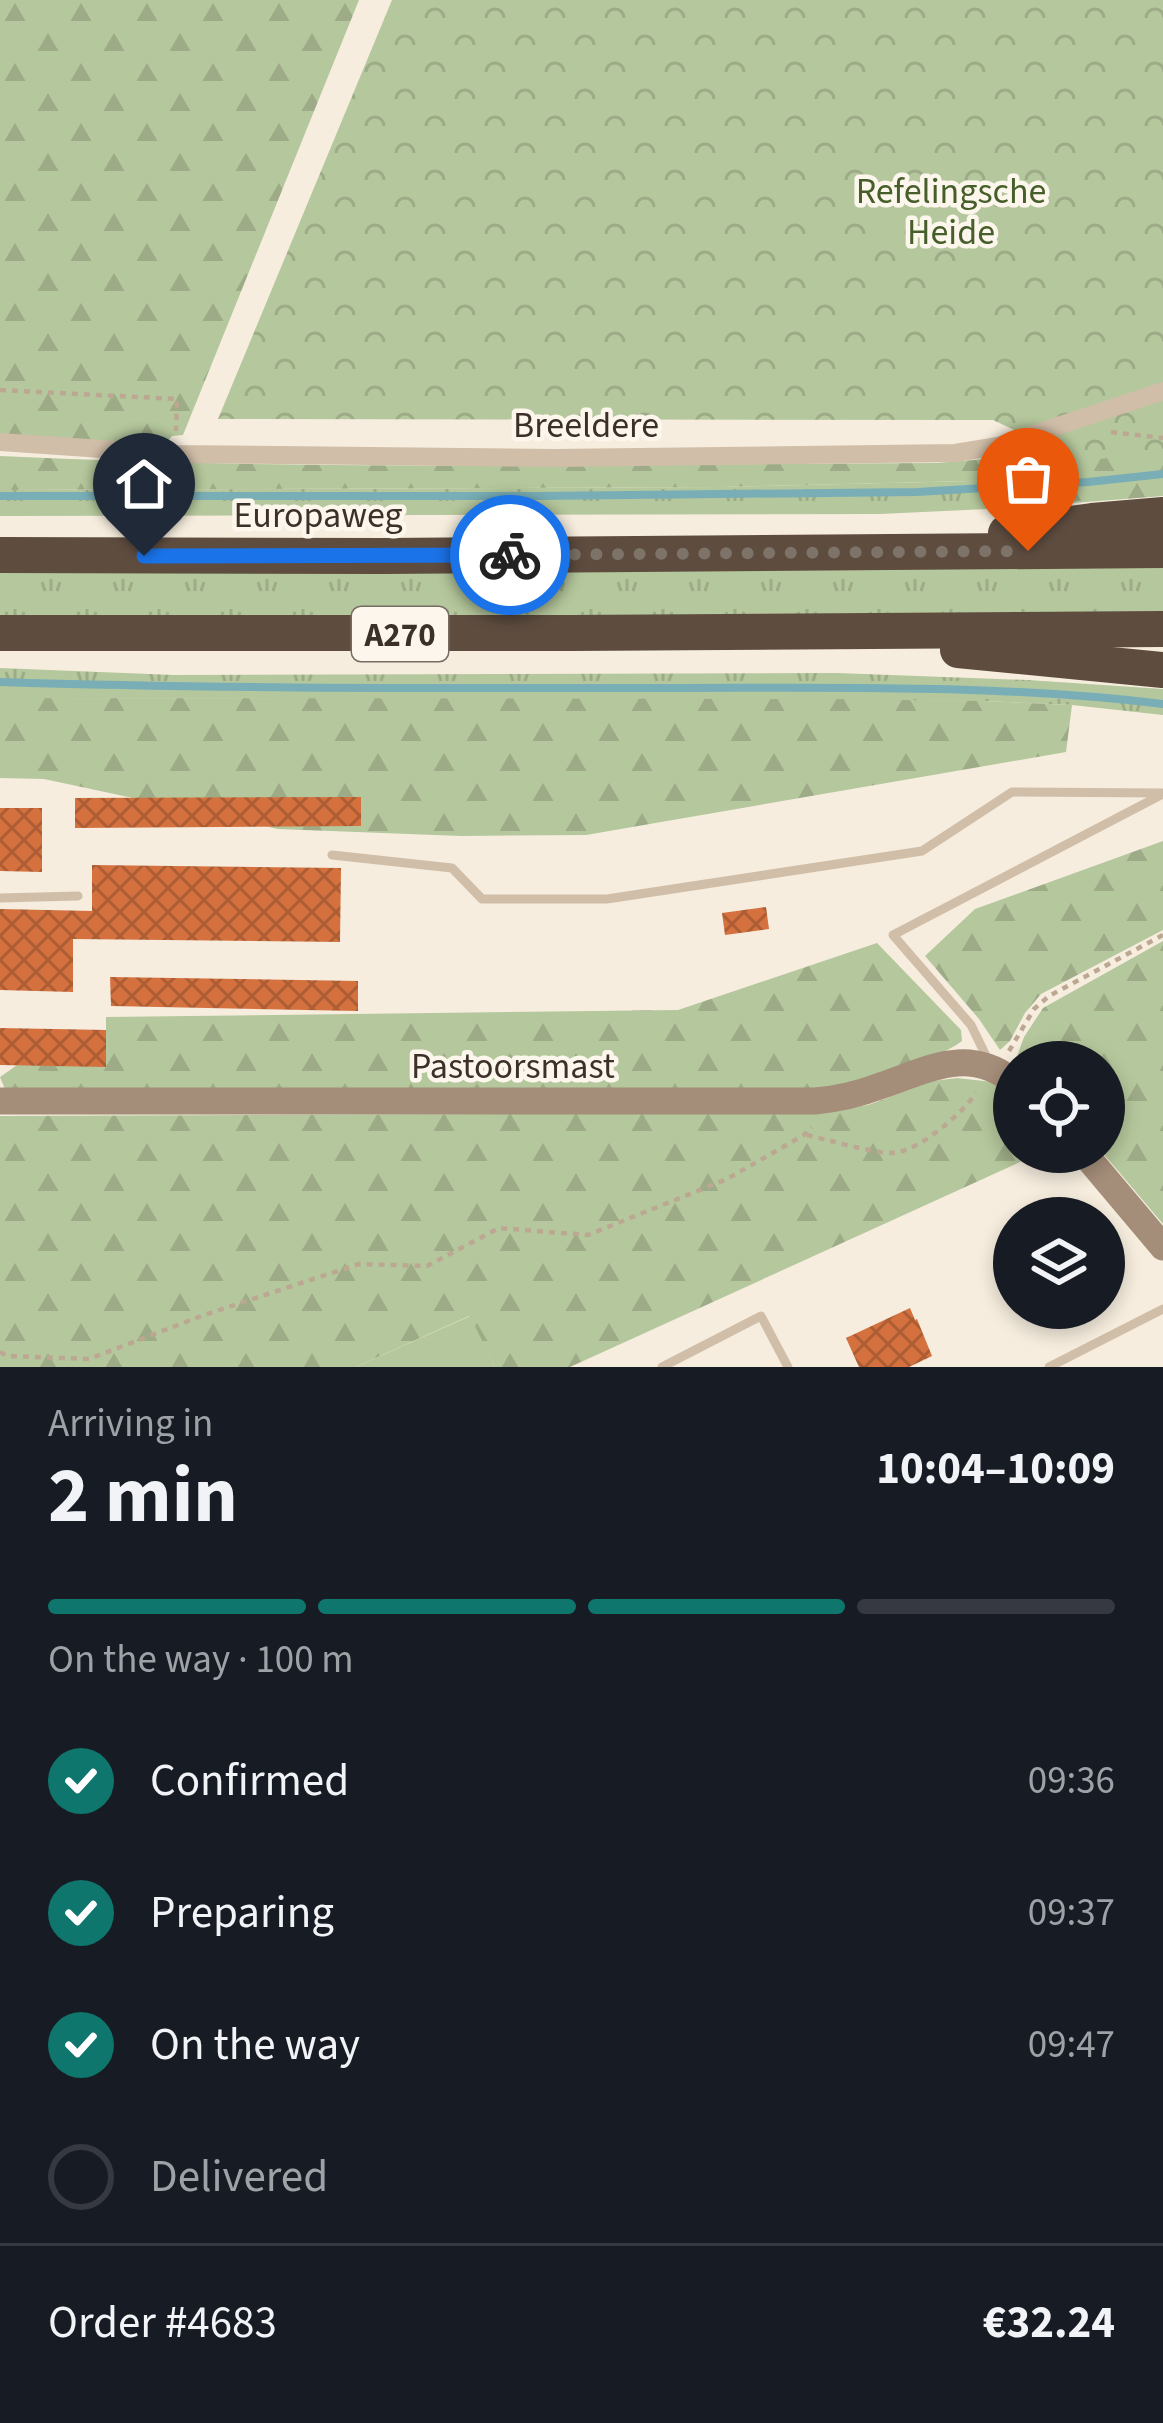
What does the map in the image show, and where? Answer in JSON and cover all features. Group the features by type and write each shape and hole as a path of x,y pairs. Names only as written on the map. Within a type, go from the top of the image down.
{"highway":[{"name":"A270","path":"852,554 1163,515"},
{"name":"A270","path":"852,554 1163,550"},
{"name":"Europaweg","path":"0,555 852,554"},
{"name":"A270","path":"0,633 1163,628"},
{"name":"A270","path":"801,631 1163,670"}],"street":[{"name":"Breeldere","path":"0,442 176,454 554,458 955,453 998,446 1163,391"},
{"name":"Pastoorsmast","path":"0,1101 815,1101 840,1099 944,1062 969,1062 993,1071"},
{"path":"1101,1173 1163,1246"}],"lane":[{"path":"332,855 452,868 482,899 608,899 922,851 1012,793 1163,793"},
{"path":"993,1059 971,1025 893,935 1163,793"},
{"path":"0,898 78,896"},
{"path":"1049,1367 1163,1309"},
{"path":"662,1367 760,1316 788,1367"}],"path":[{"path":"0,391 177,400 176,454"},
{"path":"1016,1041 1034,1009 1049,996 1163,935"},
{"path":"805,1135 896,1153 935,1134 993,1084"},
{"path":"0,1352 89,1359 359,1264 427,1266 499,1228 589,1235 727,1179 805,1135 840,1099"}],"green space":[{"path":"0,0 359,0 183,435 172,436 164,445 0,443"},
{"name":"Refelingsche Heide","path":"392,0 1163,0 1163,449 1082,462 993,420 218,419"},
{"path":"1163,408 1163,496 1009,508 1012,480 720,487 0,490 0,456 351,465 937,463 985,459"},
{"path":"1013,480 1009,508 880,514 0,516 0,490 720,487"},
{"path":"1163,563 1163,613 0,620 0,570"},
{"path":"0,668 174,675 837,673 1028,680 1163,689 1163,715 983,701 0,698"},
{"path":"0,698 824,699 1072,705 1066,752 586,835 461,836 278,829 44,779 0,778"},
{"path":"1163,841 1163,930 1041,994 1010,1041 994,1041 925,956 975,909"},
{"path":"1163,941 1163,1224 1120,1173 1125,1173 1125,1041 1023,1041 1043,1008"},
{"path":"877,943 961,1030 962,1041 919,1062 830,1089 7,1094 0,1077 30,1056 106,1054 106,1017 678,1010"},
{"path":"933,1081 993,1082 996,1173 570,1367 495,1367 469,1316 356,1367 0,1367 0,1116 801,1113 868,1105"},
{"path":"470,1316 495,1367 356,1367"}],"building":[{"path":"361,797 361,826 75,828 75,798"},
{"path":"0,808 42,808 42,872 0,871"},
{"path":"92,865 341,868 340,942 73,939 73,992 0,990 0,909 92,911"},
{"path":"766,907 769,929 725,935 722,913"},
{"path":"110,977 358,981 358,1011 111,1006"},
{"path":"0,1028 106,1030 106,1067 0,1065"},
{"path":"910,1308 932,1356 909,1367 859,1367 846,1338"}],"waterway":[{"path":"0,496 917,492 1163,474"},
{"path":"0,682 913,689 1163,704"}],"way so far":[{"path":"510,555 1028,551"}],"route":[{"path":"144,556 510,555"}]}
